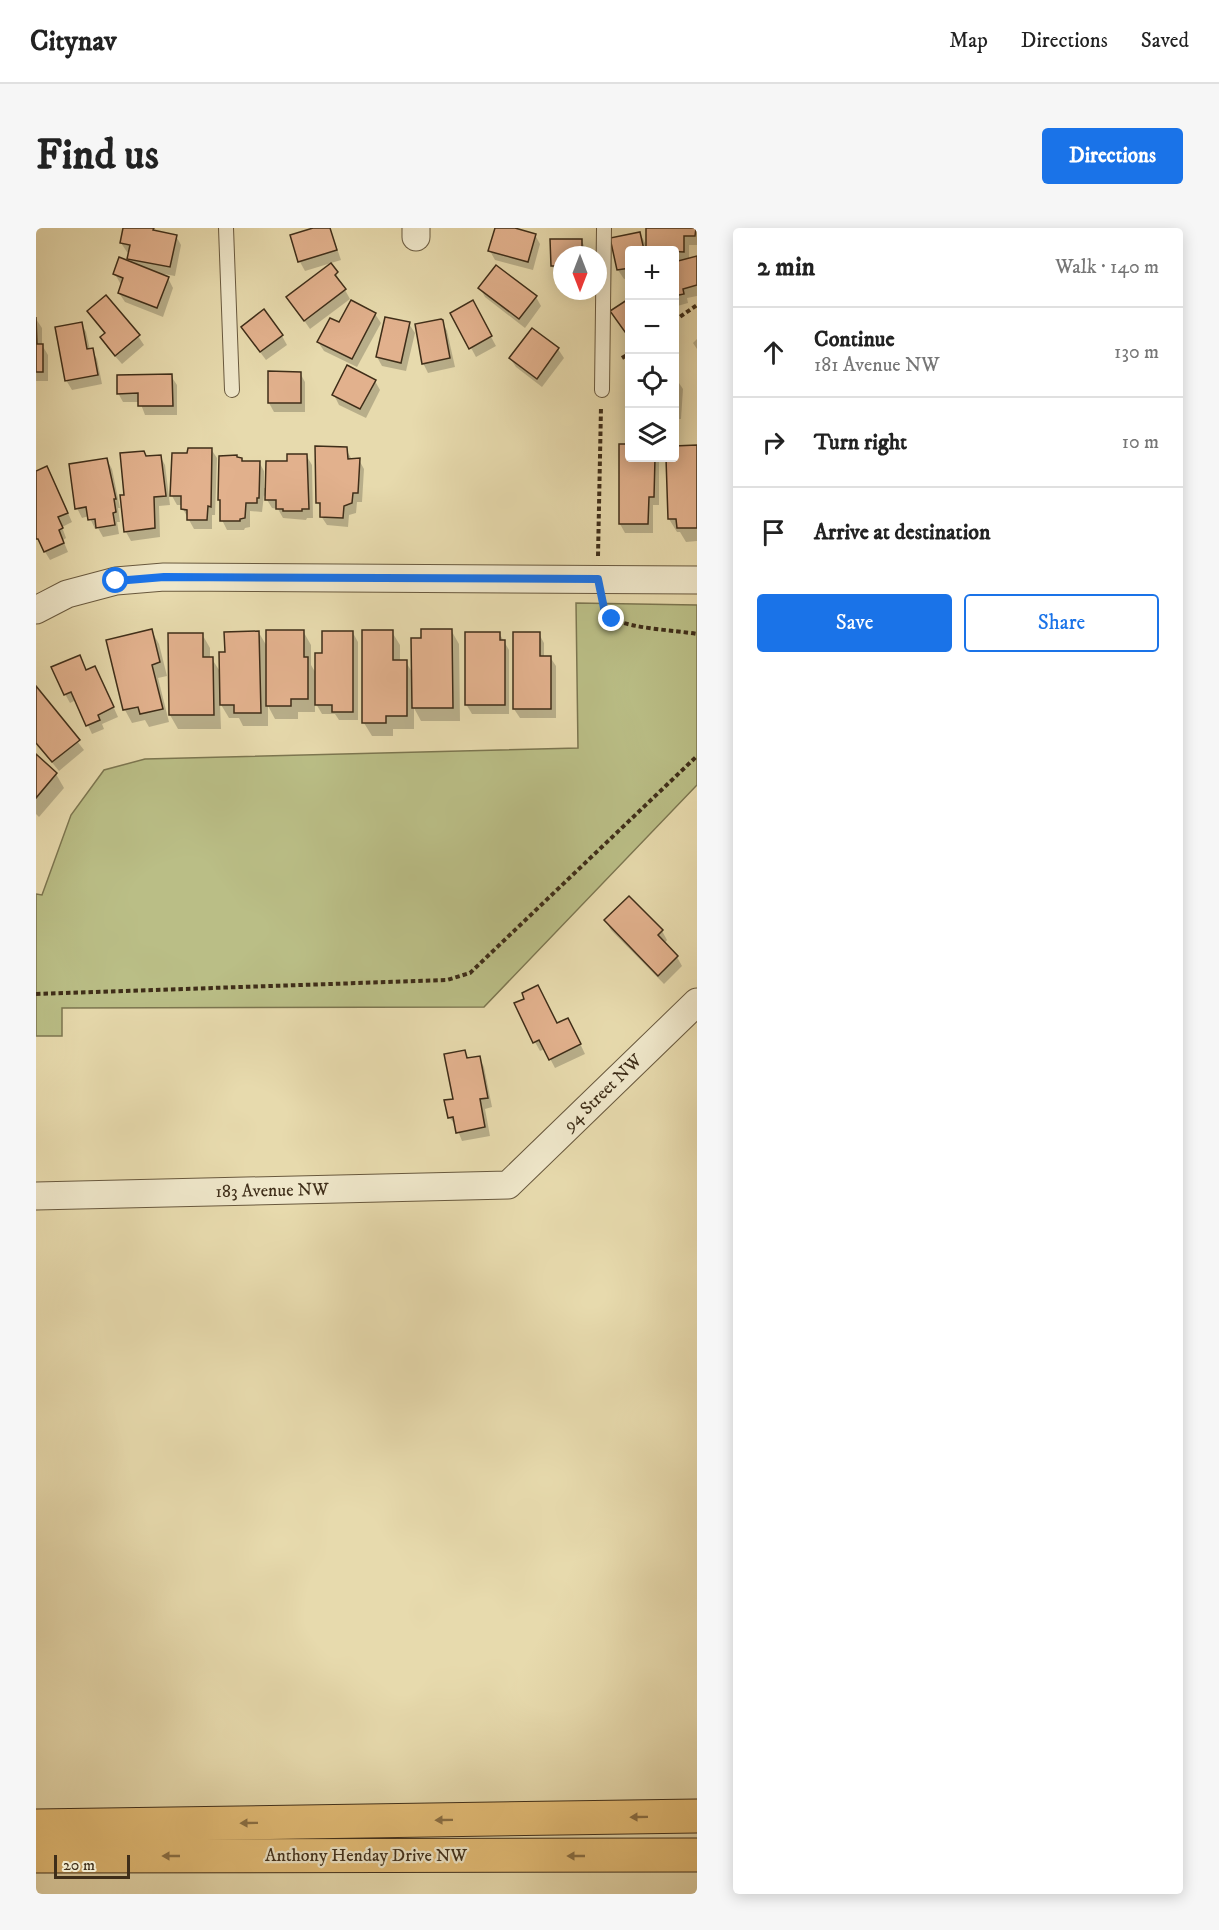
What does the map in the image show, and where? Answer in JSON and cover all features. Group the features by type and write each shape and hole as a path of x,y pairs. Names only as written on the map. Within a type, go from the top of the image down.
{"highway":[{"path":"36,1826 697,1816"},
{"name":"Anthony Henday Drive NW","path":"36,1857 697,1855"}],"street":[{"path":"36,610 67,594 116,581 164,577 697,580"},
{"name":"94 Street NW","path":"508,1185 697,1002"},
{"name":"183 Avenue NW","path":"36,1196 508,1185"}],"lane":[{"path":"226,228 232,390"},
{"path":"602,390 604,228"}],"path":[{"path":"679,318 697,305"},
{"path":"602,390 598,579 605,613 612,619 631,624 697,634"},
{"path":"36,994 447,980 470,973 697,756"}],"green space":[{"path":"576,603 697,605 697,785 484,1007 62,1008 62,1036 36,1036 36,894 42,895 71,815 104,770 145,759 578,748"}],"building":[{"path":"123,228 154,228 153,230 177,235 170,267 127,259 130,245 120,243"},
{"path":"313,228 330,228 337,250 298,262 290,235"},
{"path":"495,228 515,228 536,234 528,262 488,251"},
{"path":"646,228 696,228 695,236 684,236 684,252 679,252 679,246 646,246"},
{"path":"640,232 643,246 625,246 625,269 617,270 610,238"},
{"path":"550,239 582,239 582,246 553,246 553,266 551,266"},
{"path":"697,256 697,285 683,289 684,294 679,295 679,261"},
{"path":"119,257 169,277 157,308 118,293 123,278 113,274"},
{"path":"331,263 338,272 335,275 346,289 304,321 286,297"},
{"path":"496,265 537,296 519,319 478,288"},
{"path":"106,295 140,335 115,356 100,337 105,333 87,311"},
{"path":"351,300 376,313 352,359 317,342 330,318 339,322"},
{"path":"473,300 492,336 469,349 450,313"},
{"path":"625,301 625,332 610,311"},
{"path":"264,309 283,335 260,352 241,327"},
{"path":"36,317 37,344 43,344 43,372 36,372"},
{"path":"385,317 410,322 401,363 376,357"},
{"path":"441,319 450,358 422,364 415,324"},
{"path":"82,322 87,349 93,348 98,375 65,381 55,327"},
{"path":"532,328 559,348 537,379 509,358"},
{"path":"347,365 376,380 360,409 332,395"},
{"path":"268,371 301,372 301,403 268,403"},
{"path":"172,374 173,406 138,406 138,393 117,394 117,375"},
{"path":"619,444 625,444 625,462 655,462 654,497 649,497 648,524 619,524"},
{"path":"697,445 697,528 677,528 676,519 668,519 666,462 679,462 679,446"},
{"path":"315,446 347,447 348,459 360,458 358,493 353,493 352,503 344,506 343,518 320,517 320,503 316,503"},
{"path":"188,448 212,448 211,507 208,506 207,520 187,520 187,510 181,509 181,496 170,496 172,453 187,453"},
{"path":"144,451 146,456 161,455 166,496 154,497 155,528 124,532 120,495 124,495 120,453"},
{"path":"287,454 307,454 309,509 283,511 283,509 276,509 276,500 265,500 266,461 287,461"},
{"path":"237,455 242,458 242,461 260,461 259,498 257,498 257,503 246,503 245,518 240,521 220,521 219,456"},
{"path":"107,458 116,499 114,499 116,512 113,513 115,525 96,528 95,519 88,520 86,507 75,509 69,464"},
{"path":"47,466 68,513 58,517 63,528 59,530 64,543 44,552 36,539 36,471"},
{"path":"152,629 160,662 152,665 163,709 140,714 138,707 123,710 106,640"},
{"path":"421,629 452,629 453,708 412,708 411,638 421,638"},
{"path":"266,630 304,630 304,657 308,657 308,699 291,699 291,706 266,706"},
{"path":"362,630 393,630 393,660 407,660 407,716 386,716 386,723 362,723"},
{"path":"259,631 261,713 234,713 234,705 220,705 219,652 225,652 224,632"},
{"path":"322,631 353,631 353,712 332,712 332,705 315,705 315,653 322,653"},
{"path":"465,632 500,632 500,640 505,640 505,705 465,705"},
{"path":"513,632 540,632 540,656 551,656 551,709 513,709"},
{"path":"168,633 203,633 203,657 213,657 214,715 169,715"},
{"path":"80,655 86,670 95,666 114,707 98,715 100,720 86,726 71,692 64,695 51,667"},
{"path":"36,686 80,740 52,762 36,743"},
{"path":"36,754 57,773 36,798"},
{"path":"629,896 663,930 658,935 678,956 658,976 604,920"},
{"path":"538,985 557,1023 568,1018 581,1044 549,1060 539,1040 533,1043 514,1003 524,999 522,993"},
{"path":"465,1050 467,1058 480,1056 488,1098 480,1099 485,1127 456,1133 453,1117 448,1118 444,1100 453,1099 444,1054"}],"route":[{"path":"116,581 164,577 598,579 605,613 612,619"}]}
